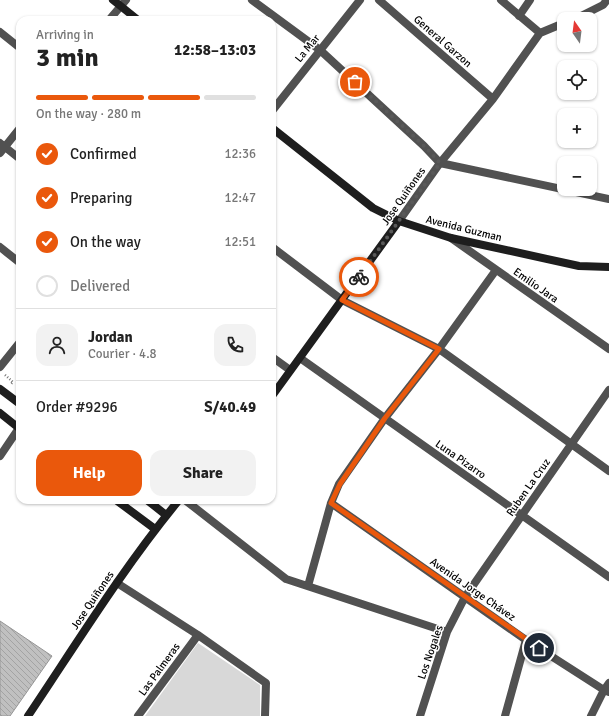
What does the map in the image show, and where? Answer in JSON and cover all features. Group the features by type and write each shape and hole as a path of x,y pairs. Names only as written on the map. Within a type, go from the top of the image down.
{"street":[{"path":"113,0 123,3 134,16"},
{"path":"252,0 274,16"},
{"name":"La Mar","path":"276,106 360,0"},
{"name":"General Garzon","path":"379,0 493,99"},
{"path":"501,0 540,33 557,26"},
{"path":"520,16 530,0"},
{"path":"589,12 603,5 607,0"},
{"path":"112,16 123,3"},
{"path":"276,18 320,50 424,146 440,163 609,199"},
{"path":"0,32 16,45"},
{"name":"Jose Quiñones","path":"276,390 440,163 493,99 540,33"},
{"name":"Avenida Guzman","path":"276,131 373,208 399,221 451,238 580,266 609,267"},
{"path":"16,132 2,147 16,156"},
{"name":"Emilio Jara","path":"451,238 609,349"},
{"path":"0,247 16,259"},
{"path":"276,250 342,300 439,349 609,471"},
{"path":"308,586 331,503 340,484 385,418 439,349 496,270"},
{"path":"0,367 16,347"},
{"name":"Luna Pizarro","path":"300,358 609,577"},
{"path":"276,360 290,370"},
{"path":"0,389 16,401"},
{"name":"Ruben La Cruz","path":"465,597 609,390"},
{"path":"0,414 16,425"},
{"path":"0,456 16,434"},
{"name":"Avenida Jorge Chávez","path":"331,503 526,640 607,688 609,697"},
{"path":"121,504 155,529"},
{"path":"151,504 166,515"},
{"name":"Jose Quiñones","path":"28,716 117,583 155,529 176,504"},
{"path":"190,504 286,579 447,632"},
{"path":"117,583 198,635 266,683 265,716"},
{"name":"Los Nogales","path":"420,716 447,632 465,597"},
{"name":"Las Palmeras","path":"138,716 198,635"},
{"path":"505,716 526,640"},
{"path":"592,716 607,688"}],"shaded area":[{"path":"198,643 260,685 260,716 145,716"}],"building":[{"path":"0,621 52,656 10,716 0,716"}],"way so far":[{"path":"355,82 424,146 440,163 359,277"}],"route":[{"path":"359,277 342,300 439,349 385,418 340,484 331,503 539,648"}]}
